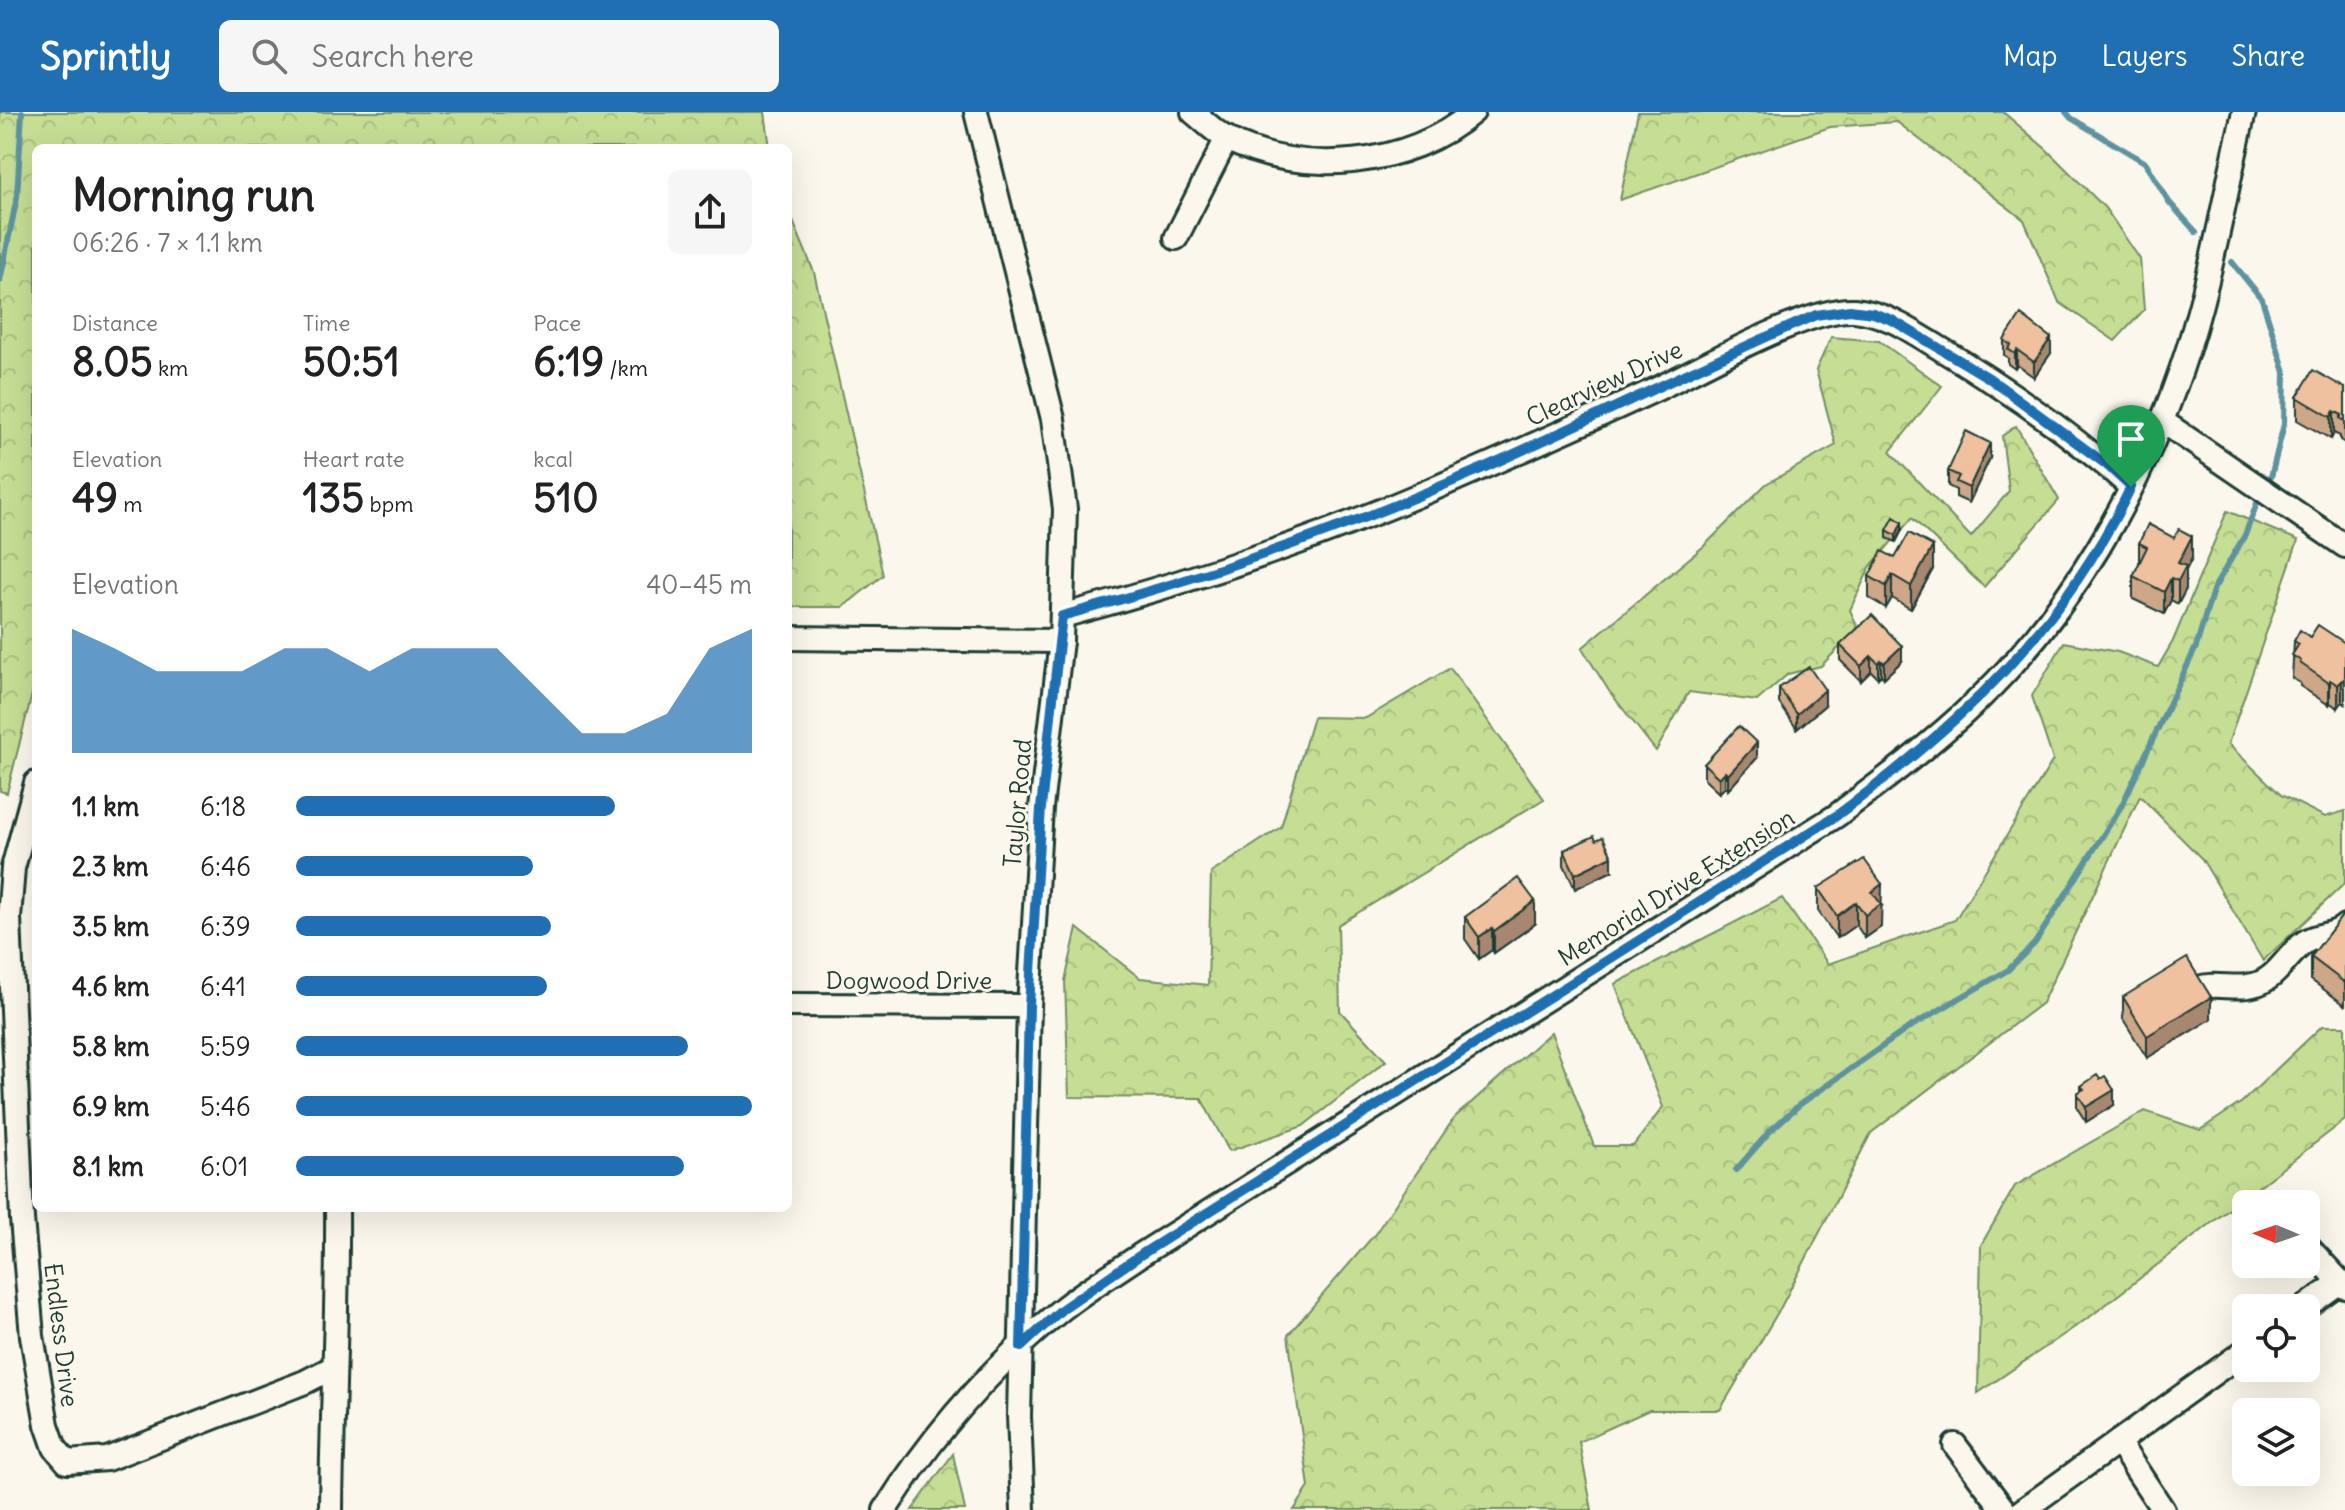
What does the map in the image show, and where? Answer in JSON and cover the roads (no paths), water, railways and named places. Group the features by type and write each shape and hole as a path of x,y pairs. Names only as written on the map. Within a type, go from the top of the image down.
{"street":[{"name":"Taylor Road","path":"976,112 1053,419 1065,509 1061,641 1041,808 1029,1006 1019,1416 1023,1510"},
{"path":"1193,112 1227,138 1264,152 1339,163 1367,160 1420,145 1473,112"},
{"name":"Memorial Drive Extension","path":"885,1510 937,1434 968,1397 1062,1309 1142,1254 1778,853 1891,775 1978,700 2032,642 2091,562 2162,421 2182,369 2200,305 2244,112"},
{"path":"1176,238 1227,138"},
{"name":"Clearview Drive","path":"1062,616 1273,550 1368,516 1754,342 1826,313 1850,310 1873,313 1892,320 1989,378 2107,465 2131,487"},
{"path":"2162,421 2345,546"},
{"path":"792,638 1061,641"},
{"name":"Endless Drive","path":"32,798 13,868 9,934 22,1219 32,1336 47,1425 55,1448 67,1462 107,1459 305,1382 334,1367"},
{"path":"2198,988 2206,985 2242,987 2263,982 2304,943 2318,935 2340,931 2345,926"},
{"name":"Dogwood Drive","path":"792,1005 1029,1006"},
{"path":"331,1510 337,1212"},
{"path":"2320,1260 2343,1284 2320,1298"},
{"path":"2023,1510 2232,1360"},
{"path":"2118,1442 2163,1510"},
{"path":"1955,1445 2004,1510"}],"waterway":[{"path":"0,281 17,197 22,112"},
{"path":"2066,112 2146,163 2169,202 2196,232"},
{"path":"2232,262 2262,299 2285,372 2284,424 2271,477"},
{"path":"1736,1170 1771,1130 1799,1105 1910,1027 2008,970 2035,943 2122,805 2196,647 2213,590 2245,535 2257,503"}]}
